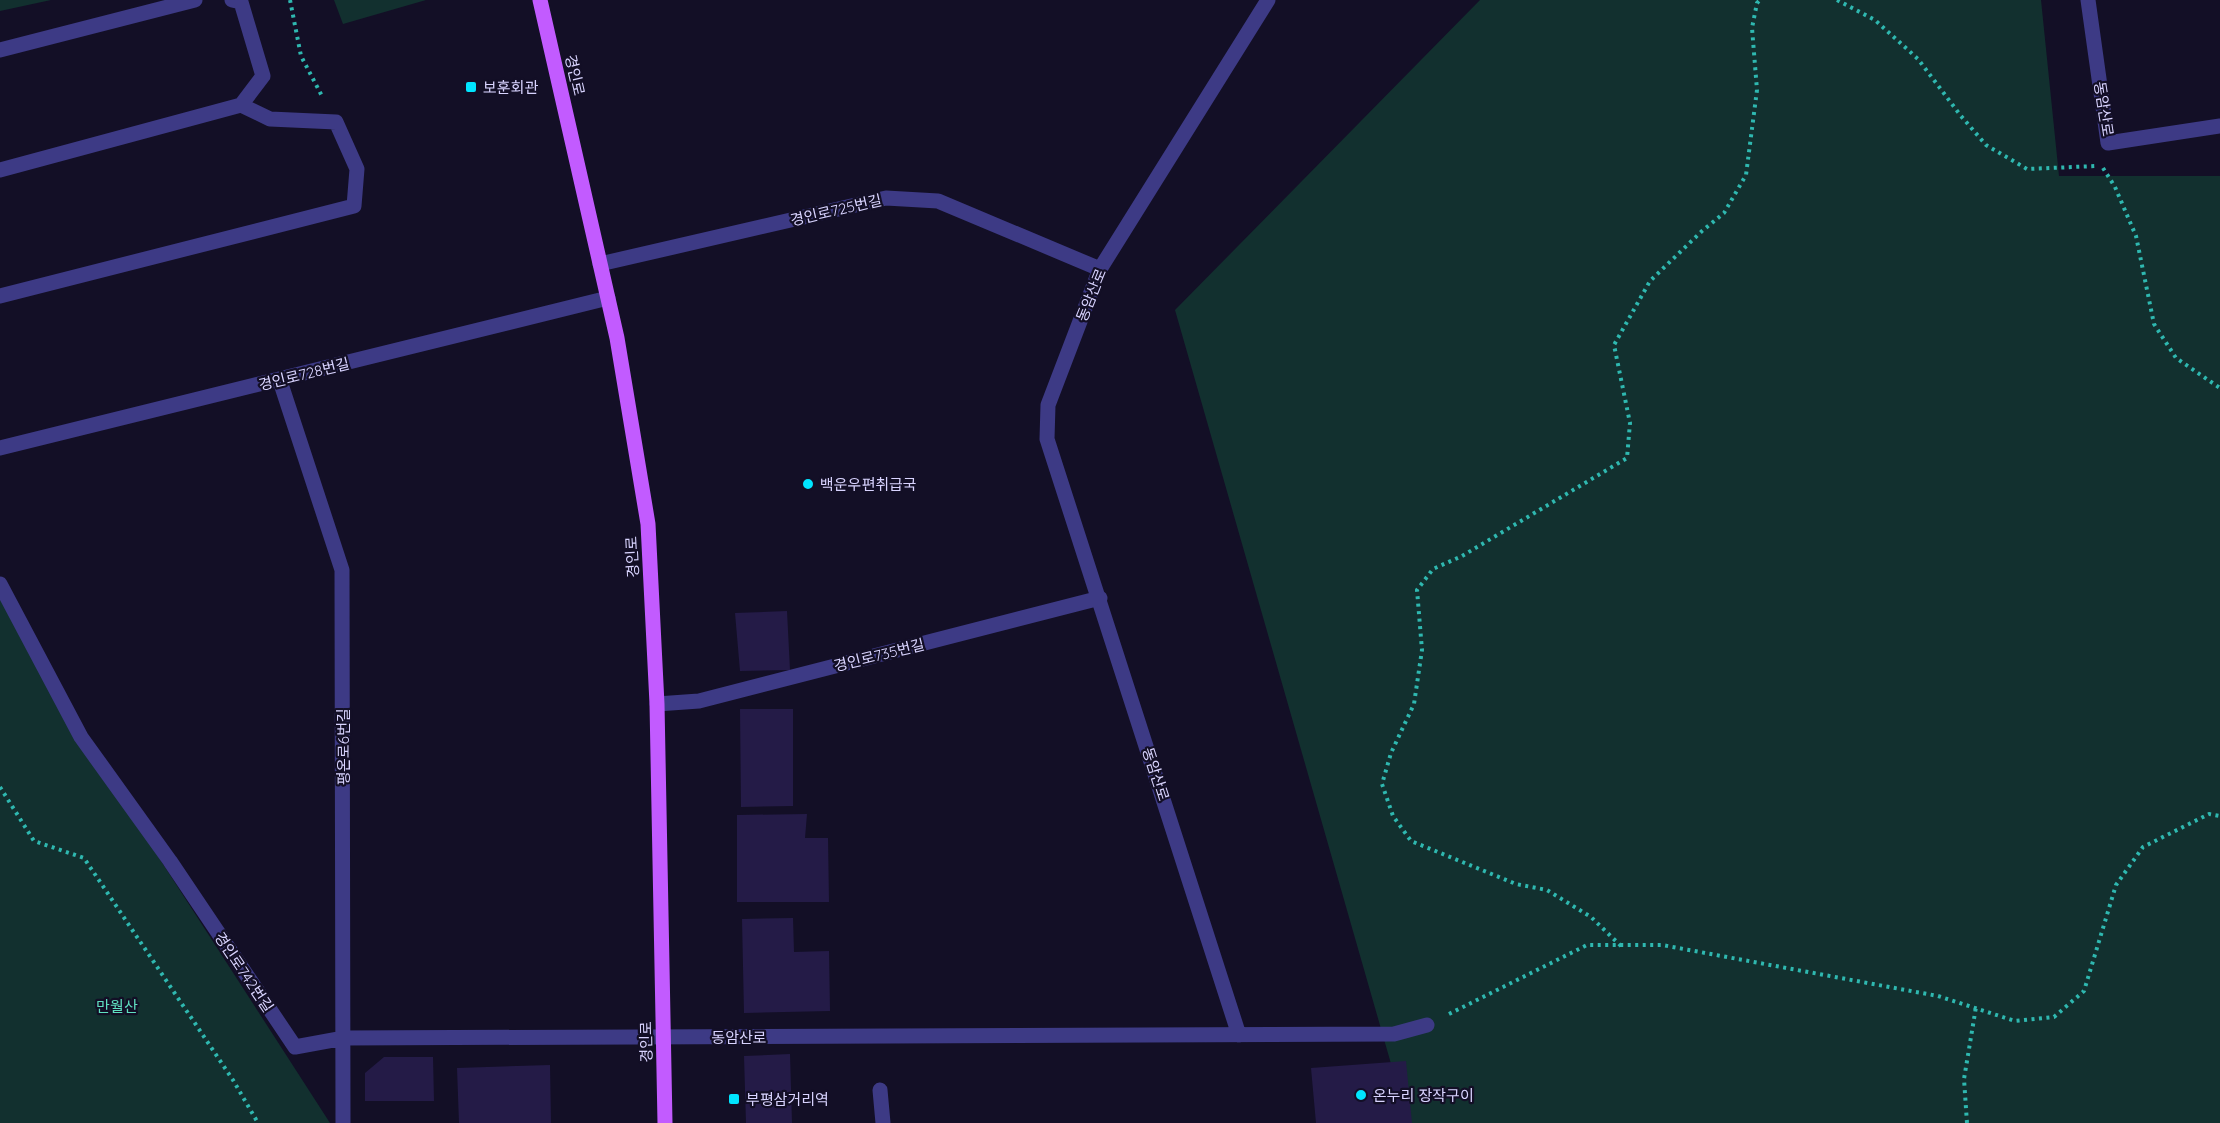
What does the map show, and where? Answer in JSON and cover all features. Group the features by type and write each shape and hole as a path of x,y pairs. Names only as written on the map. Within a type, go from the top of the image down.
{"main road":[{"name":"경인로","path":"540,0 608,298 648,524 657,704 665,1123"}],"lane":[{"path":"0,50 195,0"},
{"path":"0,170 241,105 263,76 241,2 232,0"},
{"name":"동암산로","path":"664,1038 1239,1035 1047,439 1048,405 1100,268 1268,0"},
{"name":"동암산로","path":"2088,0 2108,143 2220,126"},
{"path":"0,296 354,206 357,169 336,122 270,118 241,105"},
{"name":"경인로725번길","path":"600,264 886,198 938,201 1100,268"},
{"name":"경인로728번길","path":"0,448 280,381 608,298"},
{"name":"평온로6번길","path":"280,381 342,570 343,1123"},
{"name":"경인로742번길","path":"0,584 81,737 170,861 295,1047 344,1038 664,1038"},
{"name":"경인로735번길","path":"657,704 699,701 1100,598"},
{"path":"1239,1035 1394,1034 1427,1025"},
{"path":"880,1090 883,1123"}],"path":[{"path":"290,0 301,56 336,122"},
{"path":"1621,946 1591,917 1547,890 1516,884 1411,841 1393,816 1382,784 1391,753 1414,704 1422,650 1417,591 1433,569 1462,556 1627,458 1630,423 1614,345 1650,281 1724,213 1746,175 1757,90 1752,28 1757,3 1760,0"},
{"path":"1837,0 1875,20 1918,59 1986,145 2027,169 2102,166 2115,187 2136,236 2154,324 2176,358 2220,388"},
{"path":"0,787 34,841 84,858 233,1080 258,1123"},
{"path":"1427,1025 1587,945 1662,945 1938,996 2015,1021 2054,1017 2084,991 2116,885 2143,847 2209,814 2220,816"},
{"path":"1967,1123 1964,1079 1976,1007"}],"green space":[{"path":"0,0 51,0 0,11"},
{"path":"334,0 426,0 343,24"},
{"path":"1480,0 2041,0 2059,176 2220,176 2220,1123 1408,1123 1175,310"},
{"name":"만월산","path":"0,584 81,737 330,1123 0,1123"}],"building":[{"path":"787,611 790,670 740,671 735,613"},
{"path":"740,709 793,709 793,806 741,807"},
{"path":"807,814 805,838 828,838 829,902 737,902 737,815"},
{"path":"793,918 794,952 829,951 830,1011 744,1013 742,919"},
{"path":"790,1054 792,1123 746,1123 744,1056"},
{"path":"384,1057 433,1057 434,1101 365,1101 365,1073"},
{"name":"온누리 장작구이","path":"1406,1061 1412,1123 1316,1123 1311,1068"},
{"path":"550,1065 551,1123 459,1123 457,1068"}],"place":[{"name":"보훈회관","path":"471,87"},
{"name":"백운우편취급국","path":"808,484"},
{"name":"온누리 장작구이","path":"1361,1095"},
{"name":"부평삼거리역","path":"734,1099"}]}
